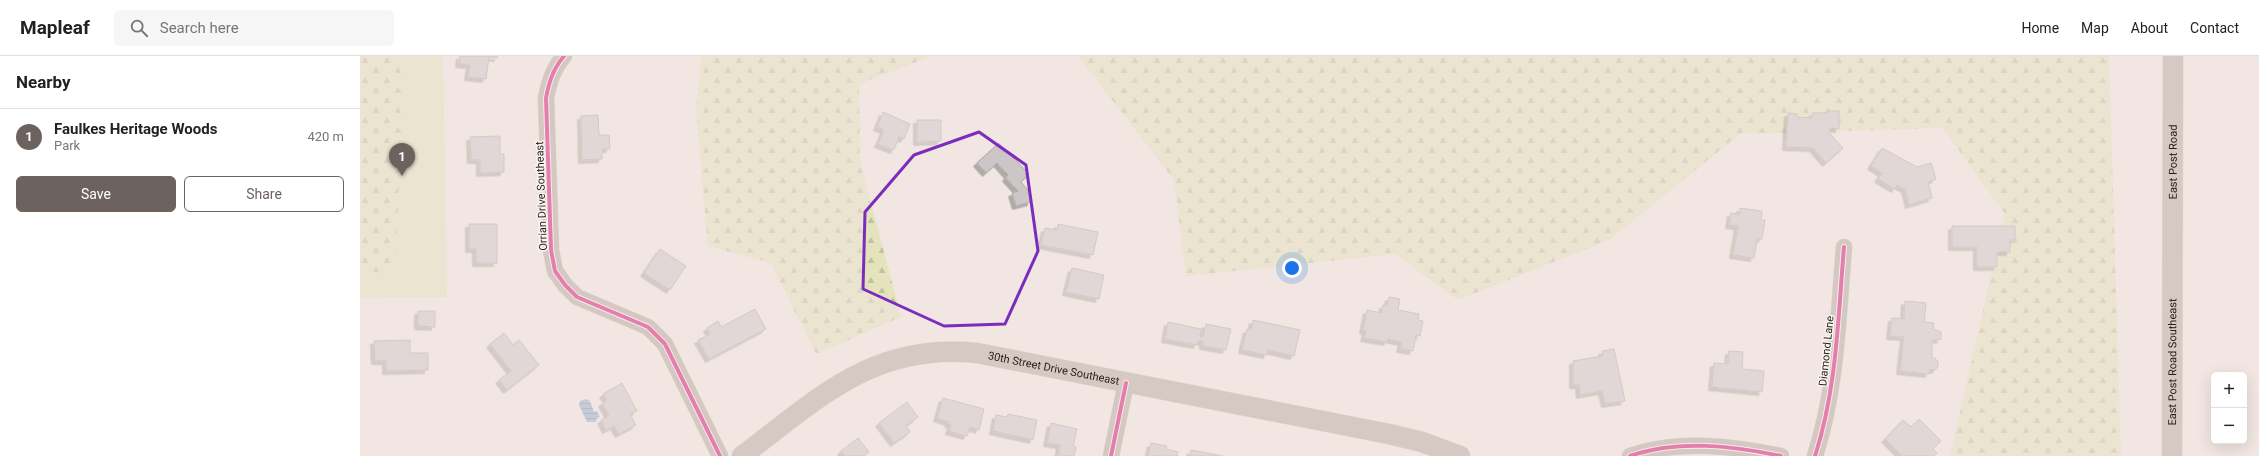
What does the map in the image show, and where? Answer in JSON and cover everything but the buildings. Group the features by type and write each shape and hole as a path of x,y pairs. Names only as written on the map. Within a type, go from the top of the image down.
{"main road":[{"name":"East Post Road","path":"2173,56 2173,268"},
{"name":"East Post Road Southeast","path":"2172,456 2173,268"},
{"name":"30th Street Drive Southeast","path":"743,456 804,408 849,378 867,369 916,354 953,351 977,354 1389,434 1422,442 1460,456"}],"street":[{"name":"Orrian Drive Southeast","path":"564,56 556,66 548,83 546,98 551,250 555,271 565,285 577,297 648,327 665,344 720,456"},
{"name":"Diamond Lane","path":"1815,456 1823,430 1834,371 1844,247"},
{"path":"1111,456 1126,383"},
{"path":"1630,456 1646,450 1693,446 1742,448 1781,456"}],"highlighted area":[{"path":"979,132 1026,165 1038,251 1005,324 944,326 863,289 865,212 914,155"}],"green space":[{"path":"360,56 443,56 447,297 360,298"},
{"path":"360,56 405,56 395,274 360,271"},
{"path":"701,56 932,56 859,84 860,161 901,317 816,354 771,263 708,246 696,111"},
{"path":"1078,56 2109,56 2121,456 1950,456 2005,214 1943,128 1740,134 1609,240 1458,300 1395,254 1186,276 1174,180"}],"water":[{"path":"586,399 590,401 594,412 597,411 600,417 597,418 596,422 587,422 579,405 580,401"}],"cycle path":[{"path":"564,56 552,76 546,98 551,250 555,271 565,285 577,297 648,327 665,344 720,456"},
{"path":"1815,456 1828,404 1836,352 1844,247"},
{"path":"1111,456 1126,383"},
{"path":"1630,456 1667,447 1686,446 1725,447 1781,456"}],"place":[{"name":"Faulkes Heritage Woods","path":"402,176"}]}
